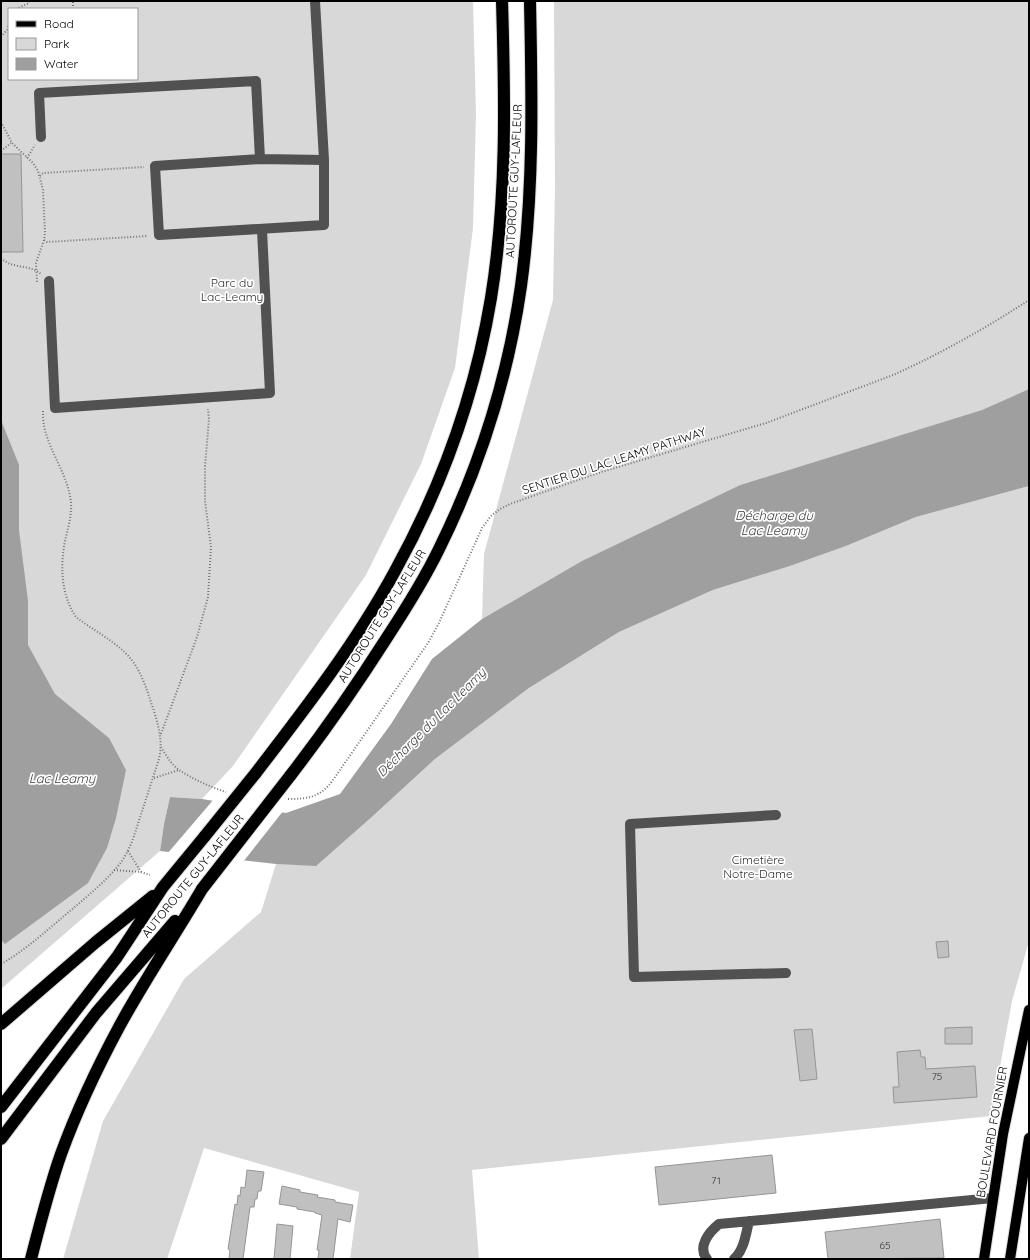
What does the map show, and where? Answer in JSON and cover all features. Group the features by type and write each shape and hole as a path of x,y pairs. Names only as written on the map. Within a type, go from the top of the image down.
{"highway":[{"name":"AUTOROUTE GUY-LAFLEUR","path":"1,1107 117,957 163,887 255,774 338,664 390,581 427,507 445,465 461,421 482,340 490,301 497,247 503,156 504,87 502,1"},
{"name":"AUTOROUTE GUY-LAFLEUR","path":"1,1139 96,1014 202,889 290,776 357,684 419,587 439,550 458,509 488,428 502,380 521,287 525,254 532,143 530,1"},
{"path":"1,1024 96,942 163,887"},
{"path":"31,1259 61,1154 93,1079 133,1001 202,889"}],"main road":[{"name":"BOULEVARD FOURNIER","path":"984,1259 1003,1134 1029,1010"},
{"path":"1010,1259 1029,1138"}],"lane":[{"path":"315,1 324,160 324,225 262,230 159,235 155,166 260,159 324,160"},
{"path":"41,137 39,93 256,81 260,159"},
{"path":"49,280 55,408 270,393 262,230"},
{"path":"776,815 630,824 634,977 786,973"},
{"path":"708,1259 704,1255 703,1246 705,1240 719,1224 993,1198"},
{"path":"734,1259 742,1250 749,1221"}],"path":[{"path":"18,8 29,3 29,1"},
{"path":"1,37 8,26"},
{"path":"1,122 8,139 16,149 35,166 40,176 45,233 37,260 37,285"},
{"path":"27,158 41,137"},
{"path":"1,151 12,143"},
{"path":"40,176 43,173 155,166"},
{"path":"44,240 47,242 159,235"},
{"path":"1,258 7,264 36,269 49,280"},
{"name":"SENTIER DU LAC LEAMY PATHWAY","path":"286,799 307,798 319,794 329,786 428,643 482,528 488,519 500,509 510,504 598,473 777,419 881,380 921,362 1029,300"},
{"path":"160,735 197,637 208,597 211,547 205,500 205,466 208,419 207,398"},
{"path":"1,964 14,956 53,925 96,888 122,860 134,836 154,778 161,747 160,735 145,683 133,662 126,654 76,617 66,599 63,586 62,560 63,548 70,518 71,503 67,487 45,431 43,403"},
{"path":"161,747 171,762 179,770 205,784 230,793"},
{"path":"154,778 179,770"},
{"path":"128,850 141,872"},
{"path":"114,870 141,872 150,875"}],"green space":[{"name":"Parc du Lac-Leamy","path":"1,1 473,1 476,114 473,228 455,368 421,464 366,575 233,766 202,799 170,797 160,851 1,989"},
{"path":"554,1 1029,1 1029,389 983,410 740,485 589,558 482,619 484,554 553,300 555,188"},
{"name":"Cimetière Notre-Dame","path":"1029,486 1029,941 1012,1001 991,1116 472,1170 479,1259 350,1259 359,1192 204,1148 167,1259 63,1259 103,1121 184,979 261,912 276,864 316,865 374,815 435,759 529,688 619,632 713,590 790,566 846,546 916,517"}],"water":[{"name":"Décharge du Lac Leamy","path":"1029,389 1029,486 916,517 846,546 790,566 713,590 619,632 529,688 435,759 316,866 276,864 160,851 170,797 202,799 286,813 340,794 391,724 432,659 482,619 582,561 740,485 982,410"},
{"name":"Lac Leamy","path":"1,420 19,465 19,530 28,601 28,645 55,694 109,738 126,770 116,818 107,848 88,883 5,944 1,940"}],"pier":[{"path":"214,799 284,810 243,862 167,854"}],"building":[{"path":"1,154 21,154 23,252 1,252"},
{"path":"948,941 949,957 938,958 936,942"},
{"path":"972,1027 972,1044 945,1044 945,1028"},
{"path":"812,1029 817,1079 800,1081 794,1030"},
{"path":"920,1050 921,1057 925,1057 926,1069 975,1066 977,1097 894,1103 893,1087 899,1087 897,1052"},
{"path":"772,1155 776,1193 659,1205 655,1167"},
{"path":"247,1170 264,1172 261,1191 258,1191 254,1207 250,1207 243,1259 229,1259 230,1250 228,1249 235,1204 237,1205 241,1187 245,1188"},
{"path":"282,1186 300,1190 300,1192 318,1195 317,1197 335,1200 335,1202 353,1205 350,1222 338,1219 333,1259 318,1259 319,1250 317,1250 322,1215 315,1212 297,1209 297,1207 279,1204"},
{"path":"940,1219 944,1258 828,1259 825,1232"},
{"path":"277,1224 293,1226 290,1259 274,1259"}]}
